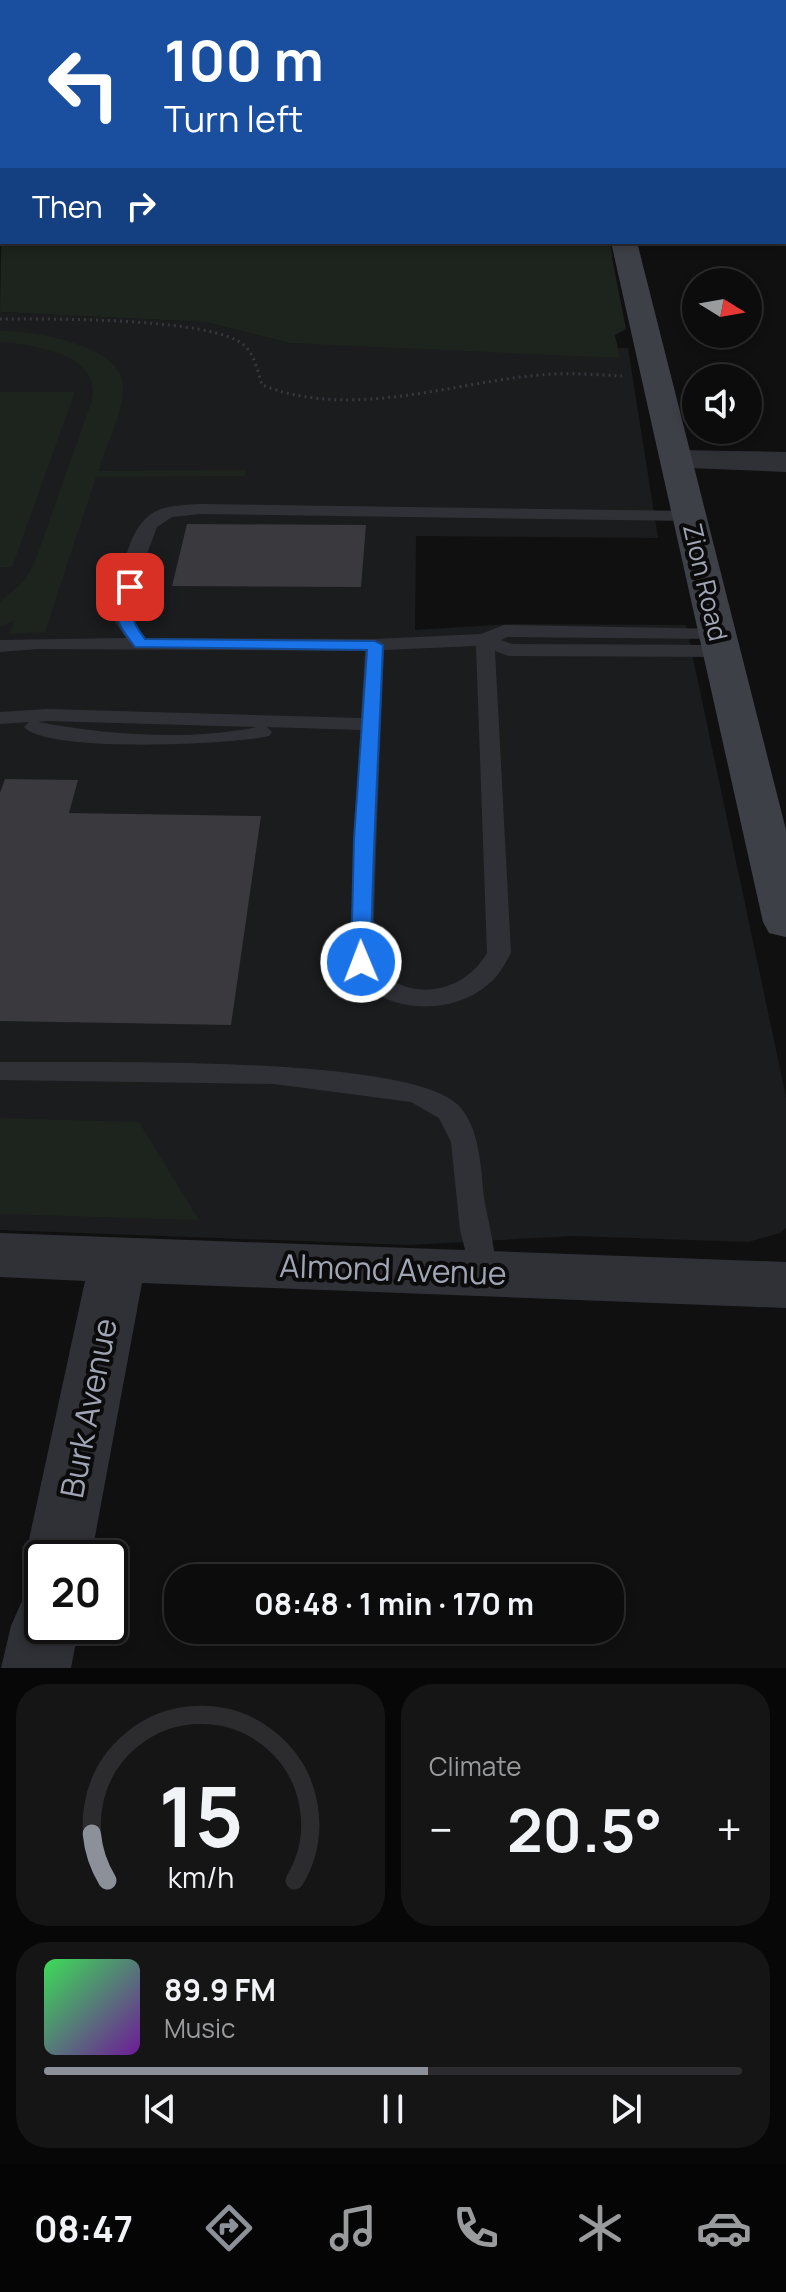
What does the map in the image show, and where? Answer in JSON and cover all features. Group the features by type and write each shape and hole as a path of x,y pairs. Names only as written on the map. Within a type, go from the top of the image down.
{"street":[{"name":"Zion Road","path":"624,244 786,922"},
{"path":"676,460 786,462"},
{"name":"Almond Avenue","path":"0,1255 786,1285"},
{"name":"Burk Avenue","path":"62,1540 118,1259"},
{"path":"36,1668 41,1644"}],"lane":[{"path":"140,643 124,622 123,614 143,534 154,519 171,512 200,509 690,516"},
{"path":"375,645 370,772 365,812 361,962 369,975 395,992 426,998 458,994 488,976 499,953 485,640"},
{"path":"0,646 37,643 375,645 485,640 509,650 720,642"},
{"path":"3,718 44,729 128,737 228,738 259,733 282,723 371,724"},
{"path":"0,1071 274,1075 399,1089 420,1095 449,1112 464,1142 474,1230 483,1273"}],"path":[{"path":"0,319 156,326 215,334 241,342 251,355 262,385 282,393 322,399 396,396 554,374 626,376"}],"shaded area":[{"path":"1,244 609,244 626,329 615,335 620,358 289,343 204,322 0,312"},
{"path":"610,244 613,257 0,246"},
{"path":"0,312 204,322 289,343 628,348 658,538 416,536 415,630 511,624 686,625 786,1097 786,1228 780,1233 748,1242 574,1236 409,1245 0,1230"},
{"path":"0,330 53,337 73,343 108,360 119,372 123,387 121,408 99,471 246,470 245,476 96,477 45,632 9,634 15,620 0,627 0,602 24,581 34,564 91,403 93,386 87,373 64,355 0,342"},
{"path":"0,392 75,392 12,567 0,567"},
{"path":"0,1118 139,1122 199,1220 0,1214"}],"building":[{"path":"187,524 366,525 361,587 172,586"},
{"path":"5,779 78,780 69,813 261,816 231,1025 0,1021 0,793"}],"route":[{"path":"130,587 124,622 140,643 375,645 370,772 363,839 361,962"}]}
